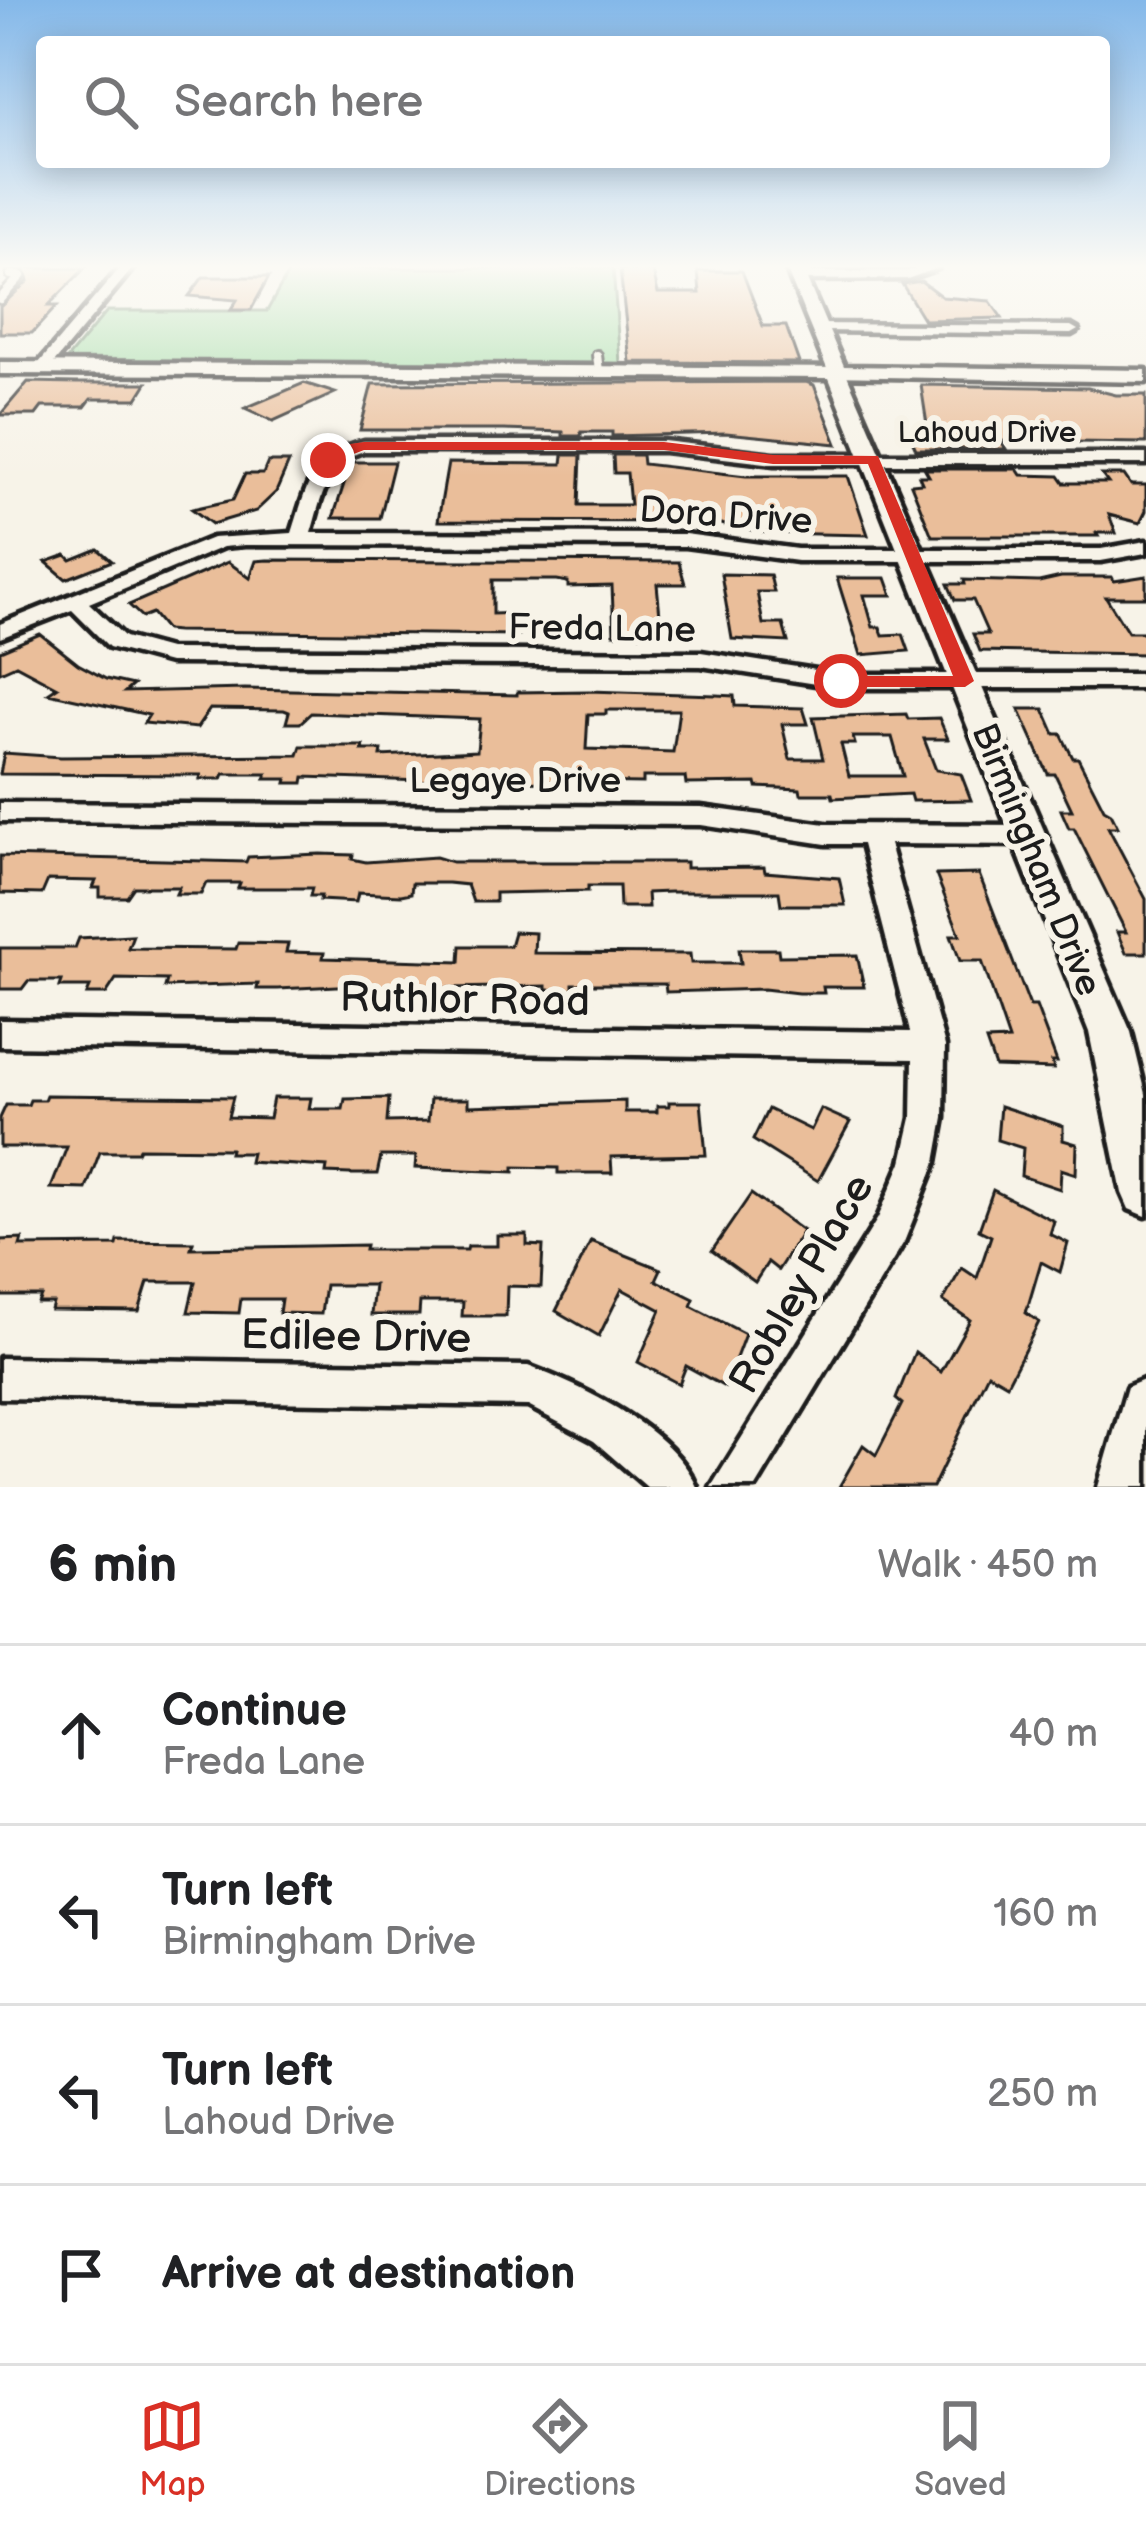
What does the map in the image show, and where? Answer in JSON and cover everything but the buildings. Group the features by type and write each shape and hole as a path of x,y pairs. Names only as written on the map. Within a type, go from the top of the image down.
{"main road":[{"path":"0,368 257,362 598,363 837,372"},
{"name":"Birmingham Drive","path":"837,372 1110,1032 1146,1193"},
{"path":"1127,1487 1146,1406"}],"street":[{"path":"43,367 68,337"},
{"name":"Birmingham Drive","path":"823,337 837,372"},
{"path":"837,372 1146,376"},
{"name":"Lahoud Drive","path":"300,538 328,460 348,448 364,446 664,446 773,459 1146,459"},
{"name":"Dora Drive","path":"0,632 219,542 300,538 685,540 796,555 1101,555 1146,547"},
{"name":"Freda Lane","path":"74,600 117,642 169,656 701,659 841,681 1146,681"},
{"name":"Legaye Drive","path":"0,812 700,816 873,835 1028,835"},
{"name":"Robley Place","path":"732,1487 891,1230 919,1162 928,1118 929,1046 873,835"},
{"name":"Ruthlor Road","path":"0,1033 929,1046"},
{"name":"Edilee Drive","path":"0,1378 528,1385 573,1401 648,1456 676,1487"}],"green space":[{"path":"85,337 618,337 620,363 67,359"}],"route":[{"path":"328,460 348,448 364,446 664,446 773,459 873,459 965,681 841,681"}]}
